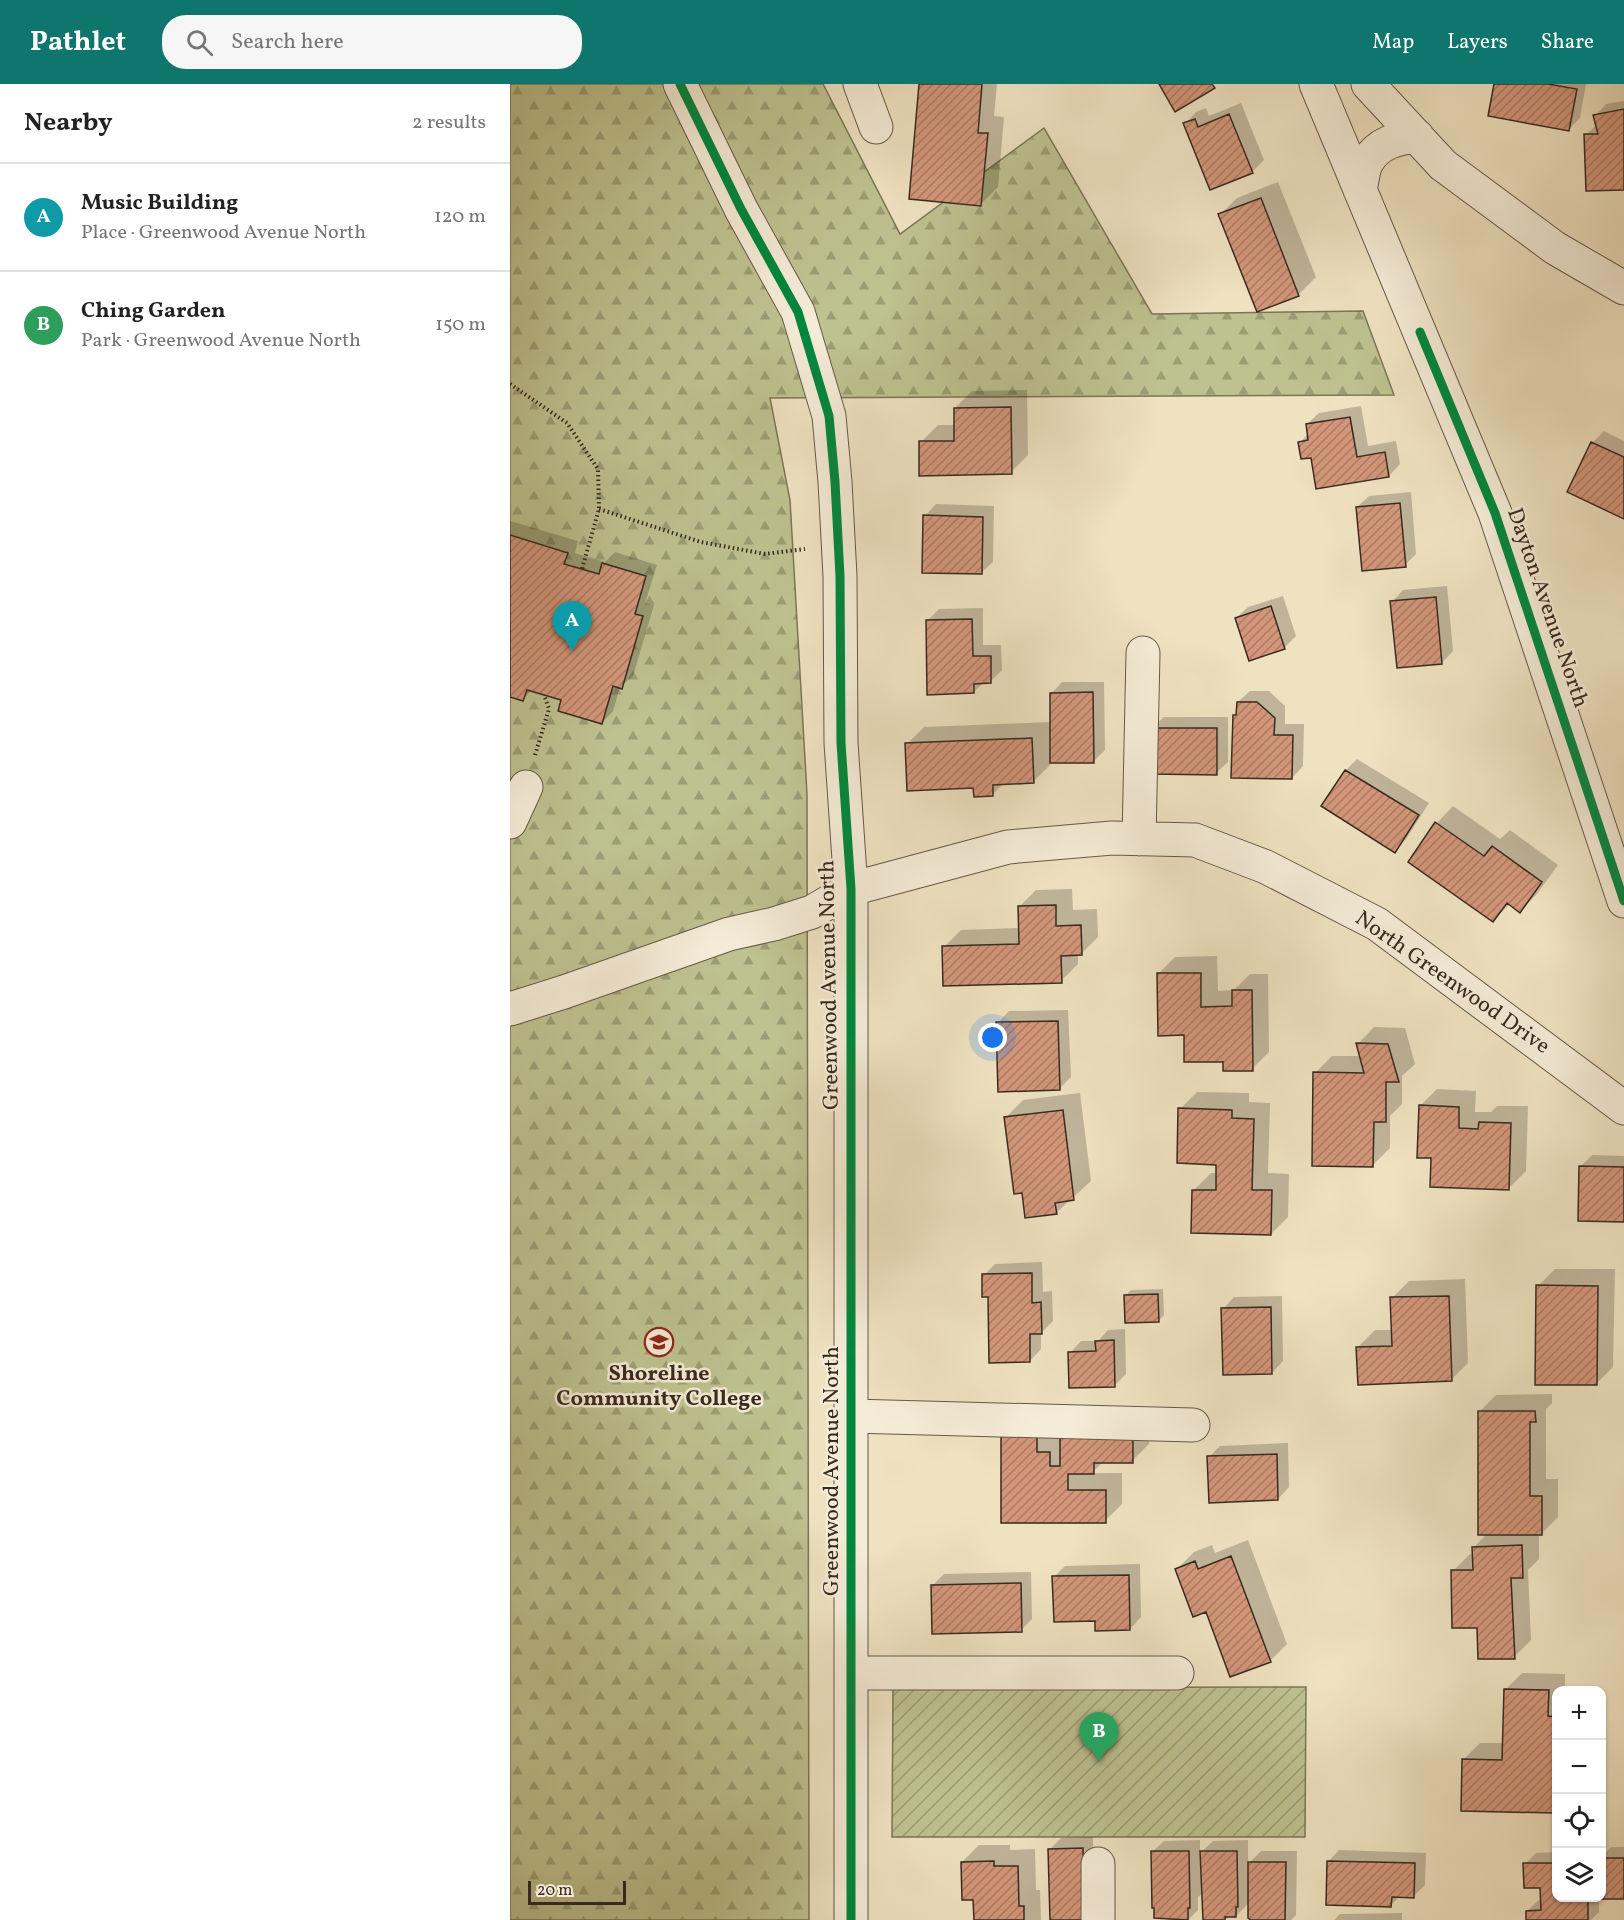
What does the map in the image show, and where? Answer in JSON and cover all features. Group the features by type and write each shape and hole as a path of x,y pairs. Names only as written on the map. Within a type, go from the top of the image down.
{"street":[{"name":"Greenwood Avenue North","path":"680,84 741,209 798,312 829,416 836,482 841,743 851,889 851,1920"},
{"path":"860,84 876,127"},
{"name":"Dayton Avenue North","path":"1316,84 1495,513 1624,901"},
{"path":"1368,84 1443,165 1555,248 1624,288"},
{"path":"1360,190 1366,163 1381,146 1396,138 1417,136"},
{"path":"1139,838 1143,653"},
{"path":"510,822 526,788"},
{"name":"North Greenwood Drive","path":"510,1009 729,934 774,924 812,912 851,889 1008,847 1112,838 1195,840 1266,867 1377,924 1624,1108"},
{"path":"851,1416 1193,1425"},
{"path":"851,1673 1177,1673"},
{"path":"1098,1864 1098,1920"}],"path":[{"path":"510,384 567,423 598,468 600,509 582,569"},
{"path":"600,509 701,542 765,554 838,545"},
{"path":"526,788 549,709 544,694"}],"green space":[{"name":"Shoreline Community College","path":"510,84 823,84 900,234 1044,128 1152,314 1363,311 1394,395 770,398 790,500 807,794 809,1920 510,1920"},
{"path":"1306,1687 1305,1837 892,1837 893,1688"}],"building":[{"path":"919,84 982,84 978,133 988,133 981,206 909,199"},
{"path":"1159,84 1212,84 1215,88 1175,112"},
{"path":"1494,84 1548,84 1577,89 1569,131 1488,116"},
{"path":"1624,109 1624,190 1586,191 1584,134 1598,134 1593,115"},
{"path":"1229,114 1253,173 1210,190 1183,123 1195,119 1198,127"},
{"path":"1261,198 1299,296 1257,312 1218,214"},
{"path":"1011,407 1012,474 919,476 919,441 954,441 954,408"},
{"path":"1350,417 1357,457 1385,452 1389,477 1316,489 1311,458 1301,459 1298,442 1308,440 1306,424"},
{"path":"1591,442 1624,457 1624,519 1567,492"},
{"path":"1400,503 1406,567 1362,571 1356,507"},
{"path":"923,515 983,517 982,574 922,573"},
{"path":"510,535 568,553 564,564 599,574 602,563 646,576 635,614 643,616 622,689 613,686 602,724 558,711 561,700 527,690 523,701 510,697"},
{"path":"1436,597 1442,664 1397,668 1390,601"},
{"path":"1271,606 1285,649 1249,661 1235,618"},
{"path":"972,619 973,656 991,656 991,683 974,684 974,693 927,695 926,620"},
{"path":"1093,692 1094,763 1050,763 1050,693"},
{"path":"1237,702 1257,702 1275,718 1274,735 1293,735 1292,779 1231,778 1233,715 1236,715"},
{"path":"1151,728 1217,728 1217,775 1151,774"},
{"path":"1032,738 1034,783 993,785 993,796 974,797 973,788 907,791 905,743"},
{"path":"1345,770 1419,815 1395,853 1321,806"},
{"path":"1435,822 1484,856 1492,846 1542,882 1520,913 1507,903 1493,922 1408,862"},
{"path":"1056,905 1056,926 1081,925 1082,955 1061,956 1062,983 943,986 942,946 1019,944 1018,906"},
{"path":"1157,973 1201,973 1201,1007 1232,1006 1232,990 1252,990 1253,1071 1223,1071 1223,1062 1184,1062 1184,1035 1158,1036"},
{"path":"1058,1021 1060,1090 998,1092 996,1022"},
{"path":"1356,1043 1388,1044 1399,1082 1386,1082 1386,1122 1374,1122 1373,1167 1312,1166 1313,1072 1364,1073"},
{"path":"1419,1105 1459,1107 1459,1128 1478,1129 1479,1122 1511,1123 1509,1190 1430,1187 1431,1158 1417,1158"},
{"path":"1178,1108 1232,1110 1232,1118 1254,1119 1252,1190 1272,1190 1271,1235 1191,1233 1192,1190 1216,1190 1216,1165 1177,1163"},
{"path":"1063,1110 1074,1200 1055,1203 1057,1214 1025,1218 1022,1193 1014,1194 1004,1117"},
{"path":"1579,1166 1624,1167 1624,1222 1578,1221"},
{"path":"1032,1273 1032,1303 1041,1302 1042,1334 1030,1334 1030,1362 989,1363 988,1297 982,1297 982,1274"},
{"path":"1536,1285 1598,1286 1597,1385 1535,1385"},
{"path":"1158,1294 1159,1322 1125,1323 1124,1295"},
{"path":"1449,1296 1452,1381 1358,1385 1356,1347 1392,1346 1390,1297"},
{"path":"1271,1307 1272,1374 1223,1375 1221,1308"},
{"path":"1114,1340 1115,1387 1069,1388 1068,1352 1096,1351 1095,1341"},
{"path":"1478,1411 1535,1411 1536,1422 1530,1422 1530,1496 1542,1496 1542,1535 1478,1535"},
{"path":"1001,1425 1037,1425 1037,1452 1050,1452 1050,1466 1060,1466 1060,1426 1133,1426 1133,1463 1094,1463 1094,1474 1068,1474 1068,1490 1106,1490 1106,1523 1001,1523"},
{"path":"1277,1454 1278,1500 1209,1503 1207,1456"},
{"path":"1522,1545 1523,1578 1511,1578 1515,1659 1478,1659 1477,1628 1452,1628 1451,1570 1473,1570 1472,1547"},
{"path":"1231,1556 1271,1662 1230,1677 1206,1612 1193,1617 1175,1569 1195,1561 1198,1569"},
{"path":"1129,1575 1130,1630 1095,1631 1095,1621 1054,1622 1052,1576"},
{"path":"1021,1583 1022,1632 932,1634 931,1585"},
{"path":"1504,1689 1549,1690 1548,1716 1552,1716 1552,1813 1461,1811 1462,1759 1502,1760"},
{"path":"1083,1848 1084,1920 1050,1920 1048,1849"},
{"path":"1151,1851 1189,1851 1190,1908 1188,1908 1188,1920 1154,1918"},
{"path":"1200,1851 1237,1851 1238,1907 1236,1907 1236,1917 1225,1917 1225,1920 1203,1920"},
{"path":"1606,1858 1624,1858 1624,1899 1606,1899"},
{"path":"994,1861 994,1866 1018,1866 1019,1906 1024,1906 1024,1920 974,1920 973,1900 962,1900 961,1862"},
{"path":"1327,1861 1415,1863 1414,1898 1392,1897 1391,1907 1326,1905"},
{"path":"1248,1862 1286,1862 1285,1920 1251,1920 1248,1918"},
{"path":"1523,1863 1552,1863 1552,1902 1588,1902 1588,1920 1526,1920 1526,1911 1541,1910 1540,1888 1524,1888"}],"cycle path":[{"path":"680,84 741,209 798,312 829,416 840,576 841,743 851,889 851,1920"},
{"path":"1420,332 1495,513 1624,901"}],"place":[{"name":"Music Building","path":"572,651"},
{"name":"Shoreline Community College","path":"659,1342"},
{"name":"Ching Garden","path":"1099,1762"}]}
